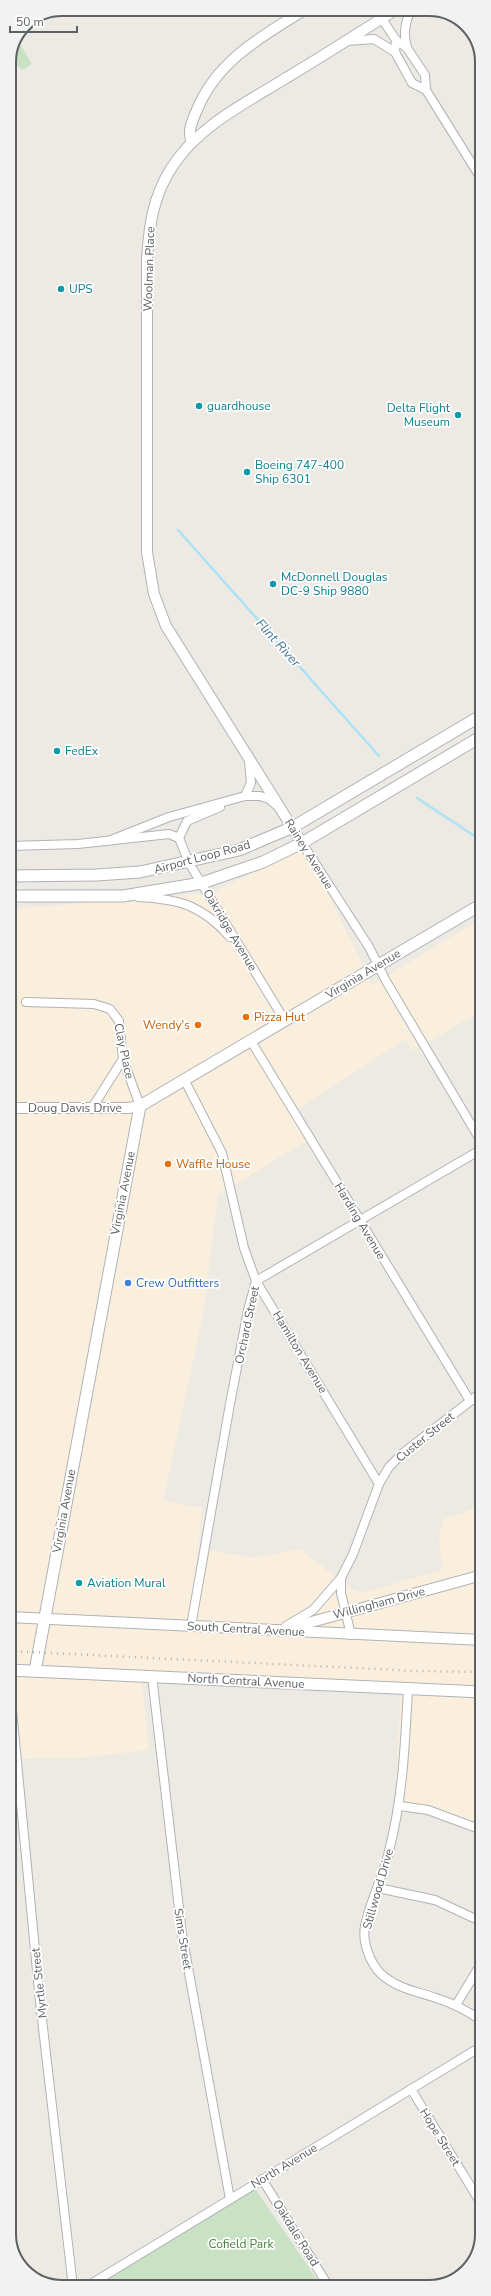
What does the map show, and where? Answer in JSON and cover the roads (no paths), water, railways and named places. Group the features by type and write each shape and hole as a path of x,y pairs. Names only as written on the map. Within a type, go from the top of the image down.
{"main road":[{"name":"Airport Loop Road","path":"16,876 97,875 140,872 189,863 239,850 293,827 475,719"},
{"name":"Airport Loop Road","path":"16,896 123,896 202,883 263,862 302,843 475,740"},
{"name":"Virginia Avenue","path":"35,1671 140,1106 475,908"},
{"name":"North Central Avenue","path":"16,1670 475,1692"}],"street":[{"path":"192,142 190,128 194,116 204,93 219,72 248,46 295,16"},
{"name":"Woolman Place","path":"148,562 147,260 149,232 154,204 166,178 192,142 227,115 385,16"},
{"path":"409,16 404,37 407,48 424,75 426,90 475,169"},
{"path":"382,18 396,40 407,48"},
{"path":"346,41 374,39 395,52 412,83 426,90"},
{"path":"395,52 396,40"},
{"name":"Rainey Avenue","path":"148,562 154,594 166,626 369,947 475,1131"},
{"path":"16,846 78,844 169,834 179,838 188,821 245,796 251,783 249,759"},
{"path":"111,840 169,817 245,796 260,796 269,799 281,808"},
{"name":"Oakridge Avenue","path":"179,838 189,863 285,1021"},
{"name":"Airport Loop Road","path":"123,896 165,898 194,907 218,923 243,952"},
{"name":"Clay Place","path":"26,1002 94,1004 110,1009 119,1021 123,1059 140,1106"},
{"name":"Harding Avenue","path":"251,1041 470,1401"},
{"path":"92,1108 123,1059"},
{"name":"Hamilton Avenue","path":"184,1081 222,1153 244,1248 256,1281 379,1484"},
{"name":"Doug Davis Drive","path":"16,1108 92,1108 140,1106"},
{"name":"Orchard Street","path":"191,1626 230,1404 248,1310 256,1281 361,1222 475,1153"},
{"name":"Custer Street","path":"277,1631 313,1610 341,1578 353,1554 379,1484 390,1467 403,1453 475,1397"},
{"name":"Willingham Drive","path":"277,1631 475,1576"},
{"path":"341,1578 341,1593 351,1635"},
{"name":"South Central Avenue","path":"16,1617 351,1635 475,1640"},
{"name":"Sims Street","path":"152,1676 182,1934 230,2199"},
{"name":"Stillwood Drive","path":"408,1689 404,1766 400,1806 389,1853 365,1927 365,1941 370,1956 380,1972 394,1984 456,2006 475,2017"},
{"name":"Myrtle Street","path":"16,1752 40,2002 72,2280"},
{"path":"400,1806 428,1810 475,1827"},
{"path":"378,1888 435,1900 475,1919"},
{"path":"456,2006 475,1974"},
{"name":"North Avenue","path":"97,2280 475,2050"},
{"name":"Hope Street","path":"411,2089 475,2193"},
{"name":"Oakdale Road","path":"262,2179 325,2280"}],"waterway":[{"name":"Flint River","path":"178,530 379,756"},
{"name":"Flint River","path":"417,798 475,836"}],"railway":[{"path":"16,1651 417,1671 475,1672"}],"place":[{"name":"UPS","path":"61,289"},
{"name":"guardhouse","path":"199,406"},
{"name":"Delta Flight Museum","path":"458,415"},
{"name":"Boeing 747-400 Ship 6301","path":"247,472"},
{"name":"McDonnell Douglas DC-9 Ship 9880","path":"273,584"},
{"name":"FedEx","path":"57,751"},
{"name":"Pizza Hut","path":"246,1017"},
{"name":"Wendy's","path":"198,1025"},
{"name":"Waffle House","path":"168,1164"},
{"name":"Crew Outfitters","path":"128,1283"},
{"name":"Aviation Mural","path":"79,1583"}],"park label":[{"name":"Cofield Park","path":"241,2244"}]}
